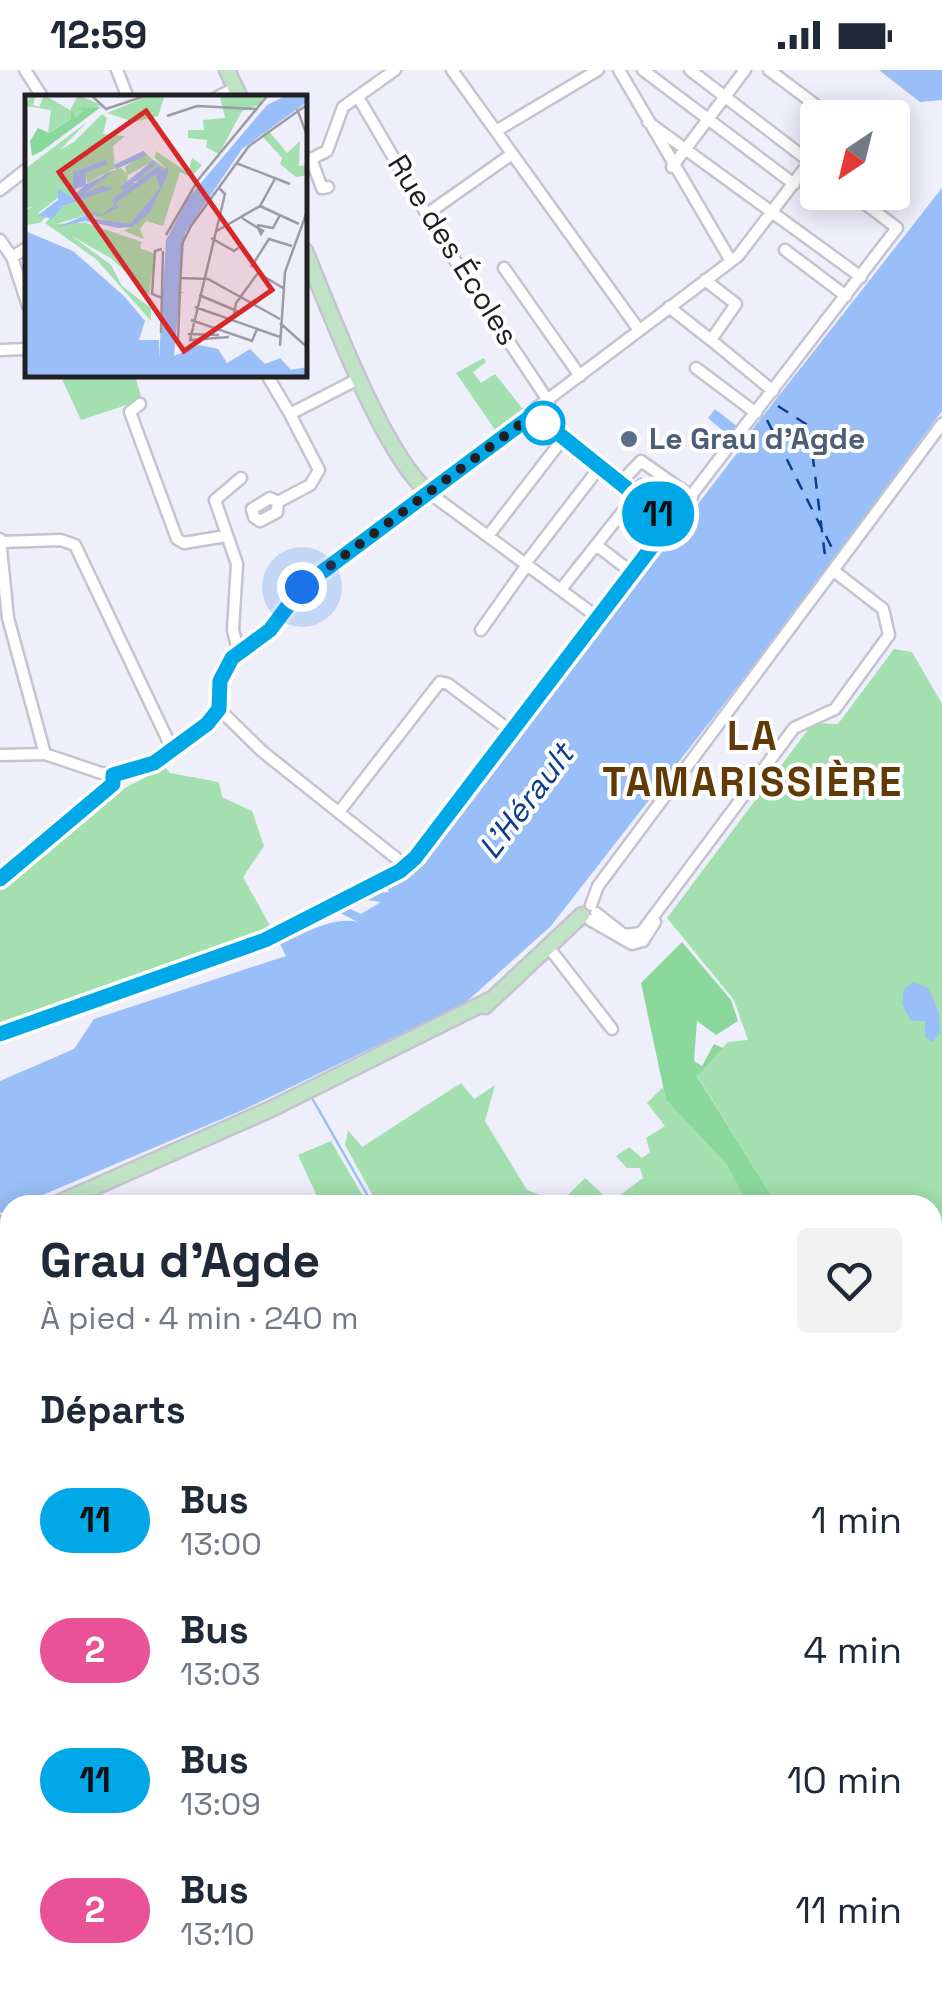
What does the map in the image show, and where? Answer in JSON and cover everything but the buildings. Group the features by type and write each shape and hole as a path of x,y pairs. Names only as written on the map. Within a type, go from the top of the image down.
{"street":[{"path":"25,70 41,95"},
{"path":"117,70 127,95"},
{"path":"227,70 238,93"},
{"path":"328,187 322,188 308,161 327,151 343,107 395,70"},
{"path":"452,70 639,330"},
{"path":"496,131 598,70"},
{"path":"643,70 794,184"},
{"path":"690,70 800,154"},
{"path":"672,167 745,70"},
{"path":"770,70 809,100"},
{"path":"625,72 672,167 731,261"},
{"name":"Rue des Écoles","path":"358,96 426,214 549,402"},
{"path":"648,122 861,277"},
{"path":"426,214 512,154"},
{"path":"0,190 25,170"},
{"path":"0,755 45,754 113,775 137,772 173,752 219,709 220,681 238,650 266,634 321,570 534,414 731,261 800,178"},
{"path":"0,1034 265,940 406,866 600,620 897,228 874,210"},
{"path":"0,240 12,257 25,297"},
{"path":"12,257 25,249"},
{"path":"785,250 846,296"},
{"path":"308,259 360,378 408,469 428,492 600,620"},
{"path":"504,268 580,376"},
{"path":"704,280 736,304 711,340"},
{"path":"670,306 774,391"},
{"path":"0,350 25,349"},
{"path":"696,368 756,413"},
{"path":"269,378 320,470 315,481 278,502"},
{"path":"290,414 360,378"},
{"path":"140,404 130,412 177,539 184,543 226,536"},
{"path":"534,414 635,496 676,517"},
{"path":"76,1195 426,1034 457,1025 590,913 598,886 942,424"},
{"path":"488,536 562,440"},
{"path":"619,484 641,461 692,497"},
{"path":"482,630 599,468"},
{"path":"238,650 234,630 237,564 216,500 241,478"},
{"path":"562,588 635,496"},
{"path":"45,754 8,618 1,540 42,539 75,545 173,752"},
{"path":"596,545 634,574"},
{"path":"590,913 632,944 646,938 658,911 794,728 835,710 884,643 889,630 883,608 834,571"},
{"path":"339,812 441,682 512,732"},
{"path":"219,709 263,752 406,866"},
{"path":"0,879 113,784 113,775"},
{"path":"550,948 612,1029"}],"green space":[{"path":"484,358 486,362 473,372 481,383 495,374 526,413 498,434 456,373"},
{"path":"61,378 136,378 142,400 81,420"},
{"name":"LA TAMARISSIÈRE","path":"894,649 912,652 942,704 942,1195 771,1195 697,1075 728,1042 748,1040 734,1000 667,918 813,723 838,724"},
{"path":"165,767 170,773 219,782 222,797 252,811 264,846 243,877 273,931 228,943 0,1024 0,888 110,796"},
{"path":"682,942 731,1000 738,1021 716,1035 697,1021 694,1061 702,1066 714,1044 723,1048 697,1076 771,1195 743,1195 727,1165 666,1100 641,983"},
{"path":"461,1083 474,1099 495,1085 485,1121 527,1190 540,1195 372,1195 345,1145 348,1130 362,1147"},
{"path":"663,1087 666,1100 727,1165 743,1195 620,1195 643,1178 640,1168 627,1168 616,1156 629,1147 642,1158 650,1152 646,1138 665,1126 647,1103"},
{"path":"331,1141 362,1195 316,1195 298,1155"},
{"path":"585,1178 603,1195 568,1195"}],"water":[{"path":"879,70 942,70 942,100 920,102"},
{"name":"L'Hérault","path":"942,188 942,411 786,624 551,926 464,1004 243,1110 42,1195 0,1195 0,1081 74,1049 94,1019 286,956 280,944 329,923 358,922 338,912 346,907 361,914 381,902 368,900 373,893 389,892 386,885 409,874 426,855 684,522 631,483 641,477 688,517 744,444 744,439 734,432 730,437 708,418 715,409 748,435"},
{"path":"914,982 928,988 939,1012 940,1033 932,1042 925,1037 925,1021 911,1021 902,1004 904,988"}],"waterway":[{"path":"312,1098 367,1195"}],"ferry route":[{"path":"778,406 809,426 826,564"},
{"path":"767,420 822,529"},
{"path":"826,536 834,552"}],"bus line":[{"name":"11","path":"0,879 113,784 113,775 137,772 154,763 207,724 219,709 220,681 232,658 274,626 311,578 534,414 551,432 670,523 492,760 415,858 400,871 265,940 0,1034"}],"place":[{"name":"Le Grau d'Agde","path":"629,439"}],"district":[{"name":"LA TAMARISSIÈRE","path":"753,759"}],"route":[{"path":"302,587 534,414 543,423"}]}
